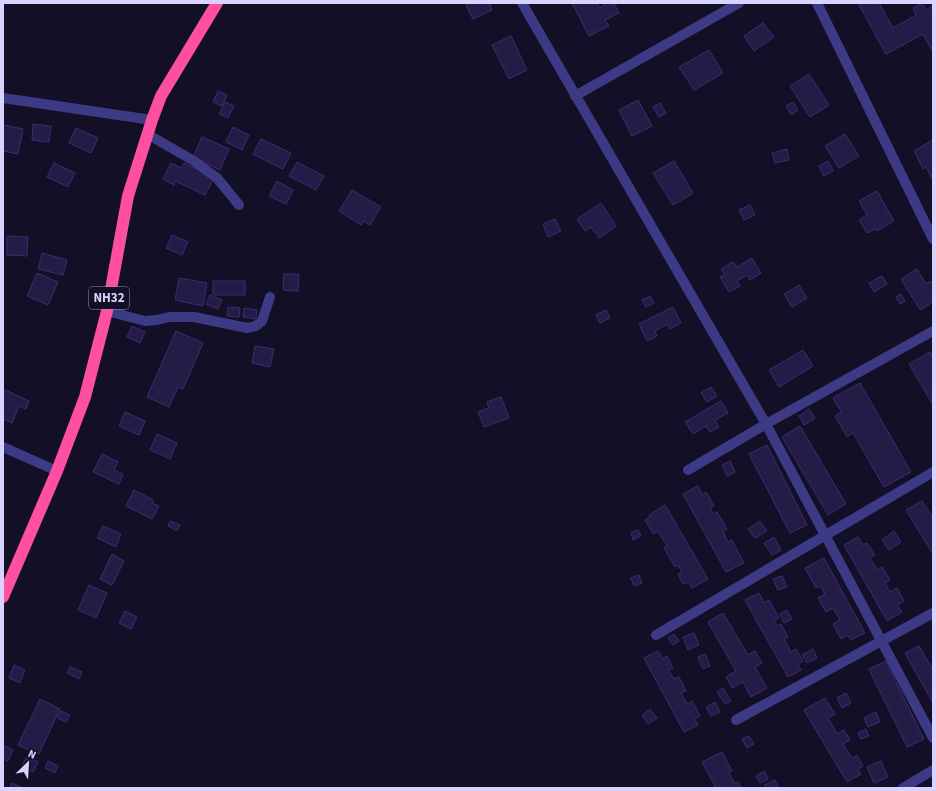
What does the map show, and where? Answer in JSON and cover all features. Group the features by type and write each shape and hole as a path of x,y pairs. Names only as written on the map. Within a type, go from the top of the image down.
{"highway":[{"name":"NH32","path":"3,597 57,471 85,397 107,311 128,196 152,120 161,96 217,3"}],"street":[{"path":"522,3 766,424 933,738"},
{"path":"575,96 739,3"},
{"path":"817,3 933,239"},
{"path":"3,98 152,120"},
{"path":"147,134 194,161 217,178 239,205"},
{"path":"107,311 146,321 169,317 194,317 247,328 256,326 262,321 270,297"},
{"path":"688,470 766,424 933,331"},
{"path":"3,447 57,471"},
{"path":"656,635 933,472"},
{"path":"736,720 933,613"},
{"path":"903,788 933,770"}],"building":[{"path":"471,3 489,3 492,10 473,19 466,5"},
{"path":"572,3 597,3 599,8 608,3 614,3 619,13 605,20 609,26 589,36"},
{"path":"858,3 879,3 893,28 916,15 913,8 922,3 926,10 933,6 933,52 923,34 886,54"},
{"path":"763,23 774,37 754,51 744,36"},
{"path":"511,36 527,70 509,79 492,45"},
{"path":"709,50 723,73 694,90 679,67"},
{"path":"809,74 829,105 810,117 790,86"},
{"path":"218,91 227,95 222,106 213,102"},
{"path":"638,100 652,126 632,136 619,110"},
{"path":"225,102 234,106 228,118 219,114"},
{"path":"793,102 798,110 791,115 786,106"},
{"path":"660,103 666,113 659,117 653,107"},
{"path":"33,124 51,126 49,142 32,140"},
{"path":"3,125 23,129 18,154 3,151"},
{"path":"233,127 249,135 242,150 226,142"},
{"path":"76,128 98,138 91,153 69,143"},
{"path":"845,134 859,156 839,168 825,146"},
{"path":"202,137 229,149 220,170 193,157"},
{"path":"261,139 291,153 283,169 253,154"},
{"path":"933,140 932,179 926,167 923,169 914,151"},
{"path":"787,149 789,160 775,163 772,153"},
{"path":"674,161 693,193 673,205 653,173"},
{"path":"828,161 833,171 824,176 819,166"},
{"path":"297,162 324,176 316,190 289,176"},
{"path":"54,163 75,173 68,187 47,177"},
{"path":"171,163 181,168 184,163 214,178 205,195 175,181 174,185 163,179"},
{"path":"277,181 293,190 286,204 269,196"},
{"path":"352,190 381,207 370,225 364,221 361,225 339,211"},
{"path":"877,191 894,221 877,231 875,229 867,233 859,220 867,215 859,201"},
{"path":"601,203 616,226 599,238 591,227 585,231 577,219"},
{"path":"750,205 755,215 744,220 739,210"},
{"path":"555,219 561,231 548,237 543,224"},
{"path":"172,235 188,242 182,255 166,248"},
{"path":"7,236 28,237 27,256 7,255"},
{"path":"42,253 67,260 63,275 38,269"},
{"path":"752,258 761,273 750,280 747,275 737,281 740,286 729,292 720,277 725,275 721,269 733,262 737,267"},
{"path":"917,269 926,284 930,281 933,285 933,302 920,310 901,279"},
{"path":"37,273 58,282 48,305 27,296"},
{"path":"284,274 299,274 298,291 283,290"},
{"path":"882,276 887,284 874,292 869,283"},
{"path":"179,278 207,283 203,306 175,300"},
{"path":"213,281 245,281 245,295 213,295"},
{"path":"799,285 807,298 792,307 784,294"},
{"path":"901,294 905,301 900,304 896,297"},
{"path":"210,295 222,300 218,309 206,304"},
{"path":"650,296 654,303 646,307 642,300"},
{"path":"228,307 240,308 239,317 227,316"},
{"path":"673,307 681,323 670,329 667,324 655,331 657,336 647,341 639,324"},
{"path":"244,308 257,310 256,319 243,317"},
{"path":"606,310 610,318 600,323 596,315"},
{"path":"132,326 145,332 140,343 127,337"},
{"path":"176,331 203,343 183,389 178,387 169,407 147,397"},
{"path":"255,346 274,349 270,367 252,363"},
{"path":"803,350 813,366 779,387 769,370"},
{"path":"930,352 933,358 932,403 909,364"},
{"path":"860,383 911,472 884,487 853,433 847,437 835,416 841,412 833,398"},
{"path":"711,387 717,396 707,402 701,393"},
{"path":"3,389 29,401 26,409 19,406 12,423 3,419"},
{"path":"501,397 509,418 484,427 478,412 489,408 487,402"},
{"path":"721,401 728,413 715,420 719,427 710,432 706,426 693,434 685,422"},
{"path":"809,409 815,418 804,425 799,416"},
{"path":"125,412 145,421 139,435 119,426"},
{"path":"800,426 846,504 828,515 782,437"},
{"path":"157,434 177,443 170,459 150,450"},
{"path":"767,445 807,525 790,533 749,454"},
{"path":"102,454 118,462 114,470 123,474 119,484 93,472"},
{"path":"730,461 735,472 727,476 722,465"},
{"path":"698,486 702,495 706,492 714,506 710,508 713,514 717,512 727,529 723,532 728,542 732,540 744,563 726,572 683,494"},
{"path":"134,490 153,500 152,503 159,506 152,519 126,506"},
{"path":"922,501 933,518 933,554 906,510"},
{"path":"665,505 708,579 692,588 688,582 683,584 678,574 682,572 678,565 675,567 664,548 667,546 658,531 653,534 645,520 650,517 649,515"},
{"path":"170,521 180,525 177,531 168,526"},
{"path":"760,521 767,531 755,538 748,529"},
{"path":"103,526 121,534 116,547 97,538"},
{"path":"638,530 641,536 633,540 631,533"},
{"path":"894,531 901,542 889,550 882,540"},
{"path":"774,537 781,550 772,555 764,543"},
{"path":"858,537 863,545 867,543 875,555 870,558 877,570 882,567 890,580 885,583 890,592 897,588 904,601 897,605 902,612 887,621 844,545"},
{"path":"112,554 124,561 112,585 100,579"},
{"path":"824,558 865,633 851,640 848,635 841,639 833,624 840,620 833,608 826,612 818,598 825,594 821,586 816,588 805,568"},
{"path":"639,575 642,583 634,586 631,578"},
{"path":"782,576 787,587 778,590 773,579"},
{"path":"89,585 107,593 96,618 78,610"},
{"path":"759,593 764,603 769,600 779,618 774,621 777,626 781,624 788,637 784,639 791,652 796,649 803,661 798,664 801,670 788,677 745,600"},
{"path":"787,610 792,619 784,623 780,614"},
{"path":"125,611 137,617 131,629 119,623"},
{"path":"723,613 748,655 755,651 762,663 755,667 767,688 751,697 743,682 732,688 726,677 736,671 708,622"},
{"path":"694,633 699,645 688,650 683,637"},
{"path":"674,634 679,641 673,645 668,638"},
{"path":"919,646 933,670 933,703 905,653"},
{"path":"813,649 817,658 807,663 802,655"},
{"path":"658,651 663,659 667,656 673,668 668,670 674,679 679,677 686,691 681,693 687,704 692,701 700,716 695,719 698,725 684,732 644,658"},
{"path":"705,654 710,666 703,669 698,657"},
{"path":"886,661 924,739 907,747 869,669"},
{"path":"14,665 25,670 20,683 9,678"},
{"path":"70,667 82,672 79,679 67,673"},
{"path":"723,688 731,701 725,704 717,692"},
{"path":"846,693 851,703 842,708 837,698"},
{"path":"825,698 835,714 828,718 837,734 844,730 850,740 843,744 852,758 857,755 863,766 858,769 861,774 847,782 804,710"},
{"path":"40,699 60,709 39,754 18,745"},
{"path":"715,702 720,712 711,716 706,707"},
{"path":"650,709 657,718 648,724 642,715"},
{"path":"61,711 70,715 66,722 58,718"},
{"path":"876,712 880,722 868,727 864,718"},
{"path":"866,729 869,736 861,739 858,733"},
{"path":"749,736 754,744 747,748 742,739"},
{"path":"3,745 13,750 8,761 3,759"},
{"path":"722,752 732,771 729,773 735,784 738,782 741,788 716,788 702,762"},
{"path":"27,756 38,762 33,772 22,766"},
{"path":"48,761 58,766 55,773 45,768"},
{"path":"881,761 888,777 874,783 867,767"},
{"path":"764,771 768,779 760,783 756,776"},
{"path":"775,780 778,788 766,788 765,785"},
{"path":"12,783 23,788 10,788"}]}
